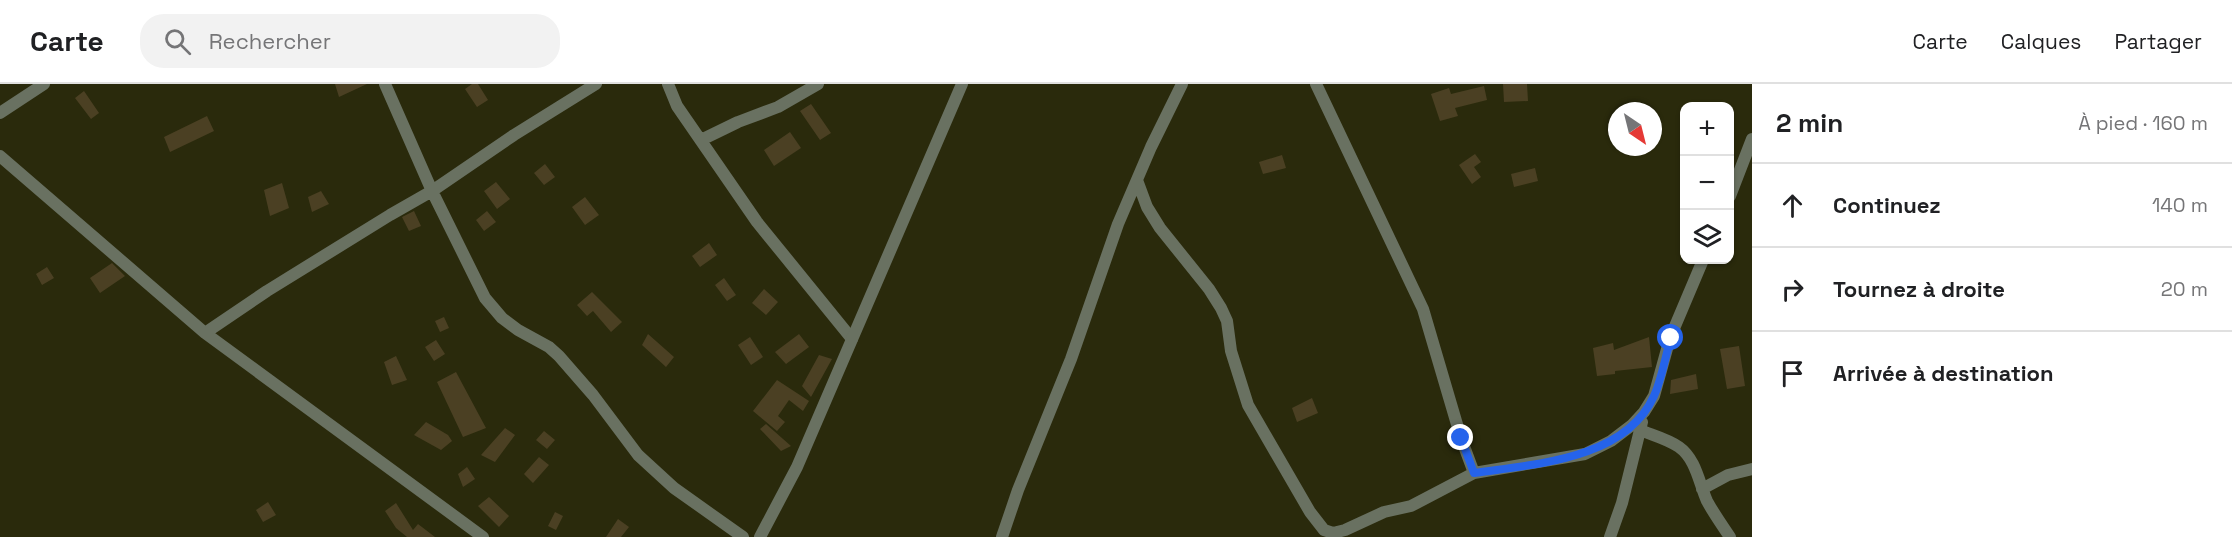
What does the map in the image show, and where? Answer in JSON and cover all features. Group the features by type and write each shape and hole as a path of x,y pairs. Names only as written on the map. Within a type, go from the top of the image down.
{"street":[{"path":"1,110 44,84"},
{"path":"385,84 432,192 485,298 502,318 518,330 549,347 558,356 593,395 638,455 674,488 743,537"},
{"path":"205,333 333,250 432,192 514,135 596,84"},
{"path":"668,84 677,106 757,222 852,339"},
{"path":"701,140 738,122 778,107 818,84"},
{"path":"760,537 797,467 962,84"},
{"path":"1002,537 1018,490 1071,359 1118,224 1182,84"},
{"path":"1316,84 1423,309 1461,438 1474,473"},
{"path":"1734,186 1752,139"},
{"path":"0,156 205,333 483,537"},
{"path":"1137,180 1147,207 1160,228 1209,289 1221,308 1227,321 1231,351 1248,405 1310,512 1324,530 1333,533 1384,512 1411,507 1474,473 1585,454 1611,441 1632,425 1654,396 1671,338 1701,264"},
{"path":"1610,537 1622,503 1644,412"},
{"path":"1640,430 1679,447 1693,463 1714,515 1730,537"},
{"path":"1702,489 1728,475 1752,469"}],"building":[{"path":"335,84 367,84 339,97"},
{"path":"472,84 478,84 488,100 477,107 465,89"},
{"path":"1503,84 1527,84 1528,101 1504,102"},
{"path":"1484,86 1487,100 1455,108 1458,116 1440,121 1431,94 1449,88 1451,94"},
{"path":"84,91 99,113 91,119 75,98"},
{"path":"811,104 831,133 820,140 800,111"},
{"path":"207,116 214,131 170,152 164,137"},
{"path":"790,132 801,148 774,166 764,150"},
{"path":"1475,154 1481,162 1474,167 1481,177 1472,184 1459,165"},
{"path":"1282,155 1286,168 1263,174 1259,162"},
{"path":"545,164 555,177 544,185 534,173"},
{"path":"1535,168 1538,181 1514,187 1511,174"},
{"path":"496,182 510,199 497,209 484,191"},
{"path":"282,183 289,208 270,216 264,190"},
{"path":"321,191 329,204 312,212 308,197"},
{"path":"585,197 599,215 585,225 572,207"},
{"path":"414,211 421,226 409,231 402,217"},
{"path":"487,211 496,222 484,231 476,220"},
{"path":"709,243 717,255 700,267 692,256"},
{"path":"112,263 125,276 100,293 90,278"},
{"path":"47,267 54,278 42,285 36,274"},
{"path":"724,278 736,295 727,301 715,285"},
{"path":"764,289 778,302 766,315 752,303"},
{"path":"592,292 622,322 611,332 593,311 587,316 577,305"},
{"path":"444,317 449,328 440,332 435,321"},
{"path":"648,334 674,357 666,367 642,345"},
{"path":"799,334 809,347 786,364 775,352"},
{"path":"750,337 763,357 751,365 738,345"},
{"path":"1649,337 1652,367 1615,371 1615,374 1597,376 1593,348 1613,343 1614,350"},
{"path":"436,340 445,354 434,361 425,347"},
{"path":"1739,346 1745,386 1727,389 1720,349"},
{"path":"819,355 832,359 811,397 802,386"},
{"path":"396,356 407,380 392,385 384,362"},
{"path":"456,372 486,428 463,437 437,382"},
{"path":"1696,374 1698,389 1670,394 1671,380"},
{"path":"777,380 809,401 803,411 789,400 778,416 785,422 777,431 753,411"},
{"path":"1312,398 1318,413 1297,422 1292,408"},
{"path":"426,422 448,435 452,441 441,450 414,435"},
{"path":"766,424 791,446 781,451 760,429"},
{"path":"505,428 515,435 495,462 481,455"},
{"path":"544,431 555,440 547,449 536,440"},
{"path":"539,457 549,465 533,483 524,474"},
{"path":"467,467 475,479 463,487 458,474"},
{"path":"489,497 509,516 499,527 478,506"},
{"path":"268,502 276,515 263,522 256,510"},
{"path":"396,503 413,530 418,524 435,537 407,537 396,528 385,511"},
{"path":"555,512 563,516 556,530 548,526"},
{"path":"618,519 629,527 621,537 606,537"}],"route":[{"path":"1461,438 1474,473 1585,454 1611,441 1632,425 1644,412 1654,396 1671,338"}]}
